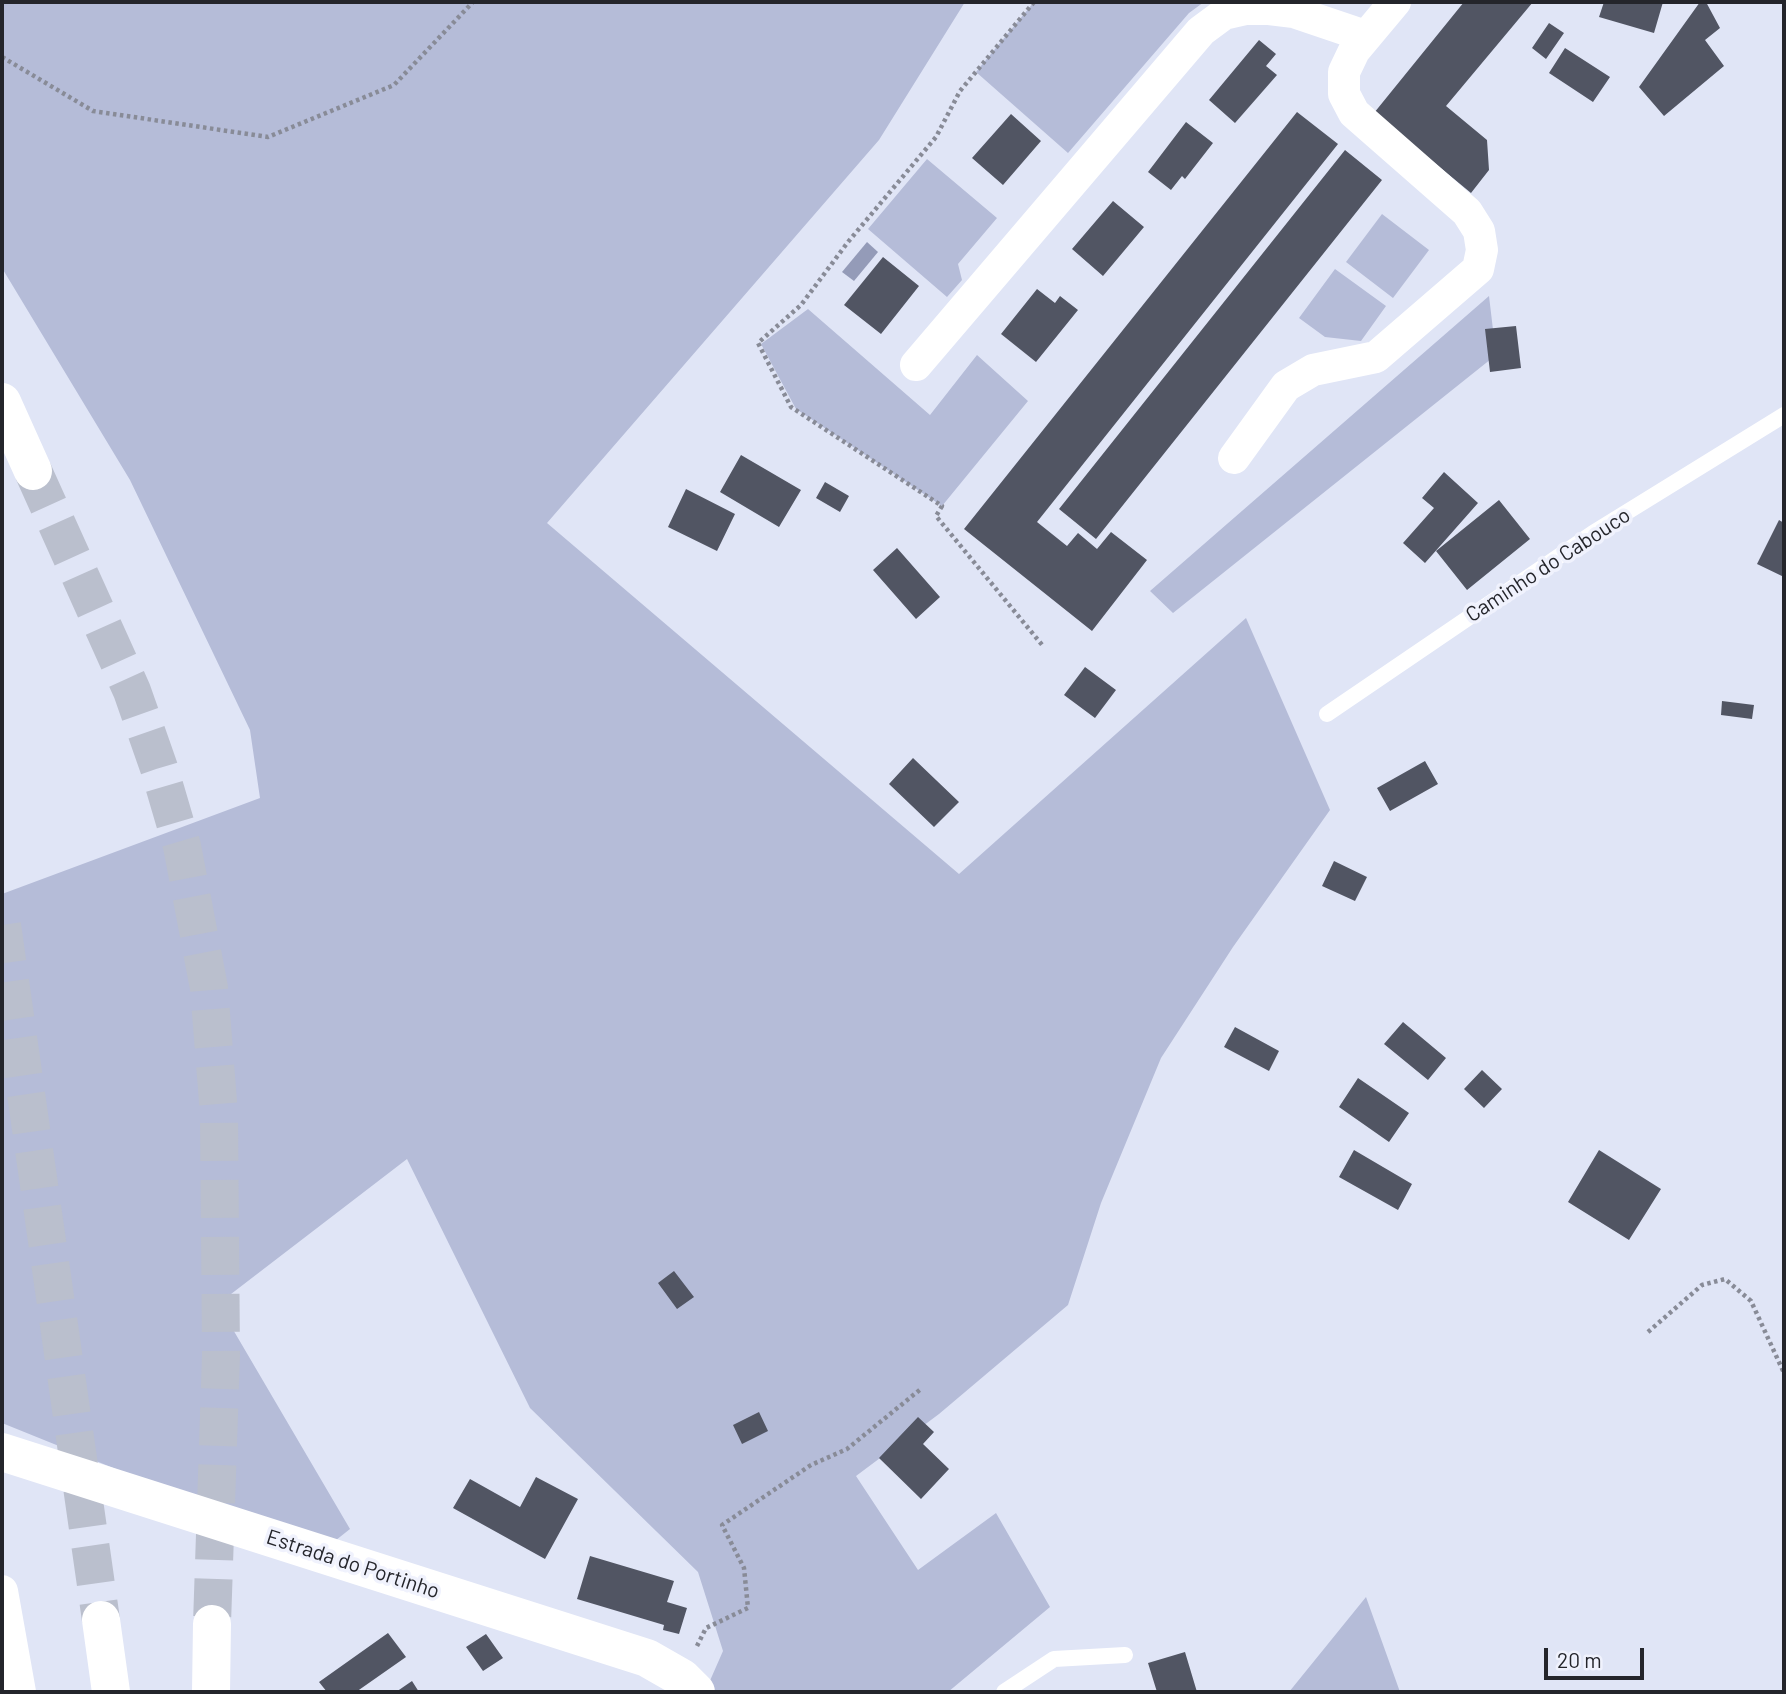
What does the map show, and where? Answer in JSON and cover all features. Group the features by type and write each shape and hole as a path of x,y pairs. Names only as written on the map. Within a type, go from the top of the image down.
{"main road":[{"path":"2,402 33,471"},
{"name":"Estrada do Portinho","path":"2,1452 648,1658 689,1685"},
{"path":"101,1620 111,1692"},
{"path":"211,1692 212,1625"}],"street":[{"path":"1234,458 1286,386 1313,370 1376,357 1478,269 1482,250 1479,231 1467,212 1354,113 1345,94 1344,72 1365,36 1395,2"},
{"path":"916,365 1201,31 1224,14 1246,9 1294,12 1365,36"},
{"path":"2,1591 20,1692"}],"lane":[{"name":"Caminho do Cabouco","path":"1327,714 1593,533 1779,419"},
{"path":"1004,1692 1054,1659 1125,1655"}],"path":[{"path":"2,57 93,111 268,137 394,85 473,2"},
{"path":"1648,1332 1702,1285 1726,1279 1751,1301 1784,1373"},
{"path":"689,1685 706,1628 748,1608 744,1569 722,1524 811,1465 847,1449 922,1388"}],"shaded area":[{"path":"2,2 965,2 879,140 547,523 959,874 1246,618 1330,810 1233,947 1161,1058 1101,1203 1068,1305 939,1414 856,1476 918,1570 996,1513 1050,1607 948,1692 705,1692 723,1651 698,1572 530,1408 407,1159 218,1304 350,1529 321,1552 2,1423 2,894 260,798 250,730 130,480 2,268"},
{"path":"1034,2 1204,2 1189,13 1068,153 976,72"},
{"path":"927,159 997,218 958,264 962,280 947,297 868,229"},
{"path":"1382,214 1429,250 1393,298 1346,262"},
{"path":"867,242 878,252 854,281 842,272"},
{"path":"1335,269 1386,306 1361,341 1325,337 1299,318"},
{"path":"1489,296 1496,355 1173,613 1150,591"},
{"path":"808,309 930,415 977,355 1028,401 942,506 796,409 761,344"},
{"path":"1366,1597 1400,1692 1289,1692"}],"building":[{"path":"1464,2 1533,2 1446,106 1487,140 1489,170 1471,193 1374,113"},
{"path":"1604,2 1663,2 1654,33 1599,17"},
{"path":"1700,2 1706,2 1720,28 1705,40 1724,66 1664,116 1639,87"},
{"path":"1549,23 1564,33 1546,59 1532,48"},
{"path":"1259,40 1276,54 1266,66 1277,75 1235,123 1209,100"},
{"path":"1565,48 1610,77 1593,102 1549,73"},
{"path":"1297,112 1338,144 1037,522 1067,546 1078,533 1097,549 1111,532 1147,560 1092,631 964,529"},
{"path":"1011,114 1041,141 1003,185 972,158"},
{"path":"1186,122 1213,143 1185,179 1182,176 1171,190 1148,172"},
{"path":"1345,150 1382,180 1096,539 1059,509"},
{"path":"1113,201 1144,227 1103,276 1072,249"},
{"path":"883,257 919,286 881,334 844,305"},
{"path":"1037,289 1055,303 1060,296 1078,310 1036,362 1001,334"},
{"path":"1516,326 1521,368 1490,372 1485,329"},
{"path":"741,455 801,490 779,527 720,492"},
{"path":"1444,472 1478,503 1425,563 1403,543 1434,508 1422,498"},
{"path":"825,482 849,496 840,512 816,498"},
{"path":"686,489 735,514 717,551 668,527"},
{"path":"1499,500 1530,539 1467,590 1436,551"},
{"path":"1779,520 1784,523 1784,577 1757,564"},
{"path":"897,548 940,597 916,619 873,570"},
{"path":"1085,667 1116,690 1095,718 1064,695"},
{"path":"1722,701 1754,705 1752,719 1721,715"},
{"path":"913,758 959,802 934,827 889,784"},
{"path":"1425,761 1438,784 1390,811 1377,788"},
{"path":"1334,861 1367,877 1355,901 1322,886"},
{"path":"1403,1022 1446,1058 1428,1080 1384,1044"},
{"path":"1235,1027 1279,1051 1269,1071 1224,1047"},
{"path":"1482,1070 1502,1089 1484,1108 1464,1089"},
{"path":"1358,1078 1409,1113 1389,1142 1339,1107"},
{"path":"1354,1150 1412,1184 1398,1210 1339,1177"},
{"path":"1599,1150 1661,1189 1629,1240 1568,1202"},
{"path":"674,1271 694,1297 677,1309 658,1283"},
{"path":"759,1412 768,1431 742,1444 733,1425"},
{"path":"918,1417 934,1432 923,1444 949,1469 921,1499 879,1458"},
{"path":"536,1477 578,1499 545,1559 453,1508 470,1479 520,1507"},
{"path":"590,1556 674,1581 667,1602 687,1608 679,1634 663,1630 664,1625 577,1599"},
{"path":"388,1633 406,1657 356,1692 327,1692 319,1682"},
{"path":"486,1634 503,1658 483,1671 466,1647"},
{"path":"1185,1652 1197,1692 1157,1692 1148,1663"},
{"path":"412,1681 419,1692 396,1692"}],"tunnel":[{"path":"33,471 132,691 159,768 182,846 209,988 219,1114 221,1355 212,1624"},
{"path":"2,925 101,1620"}]}
